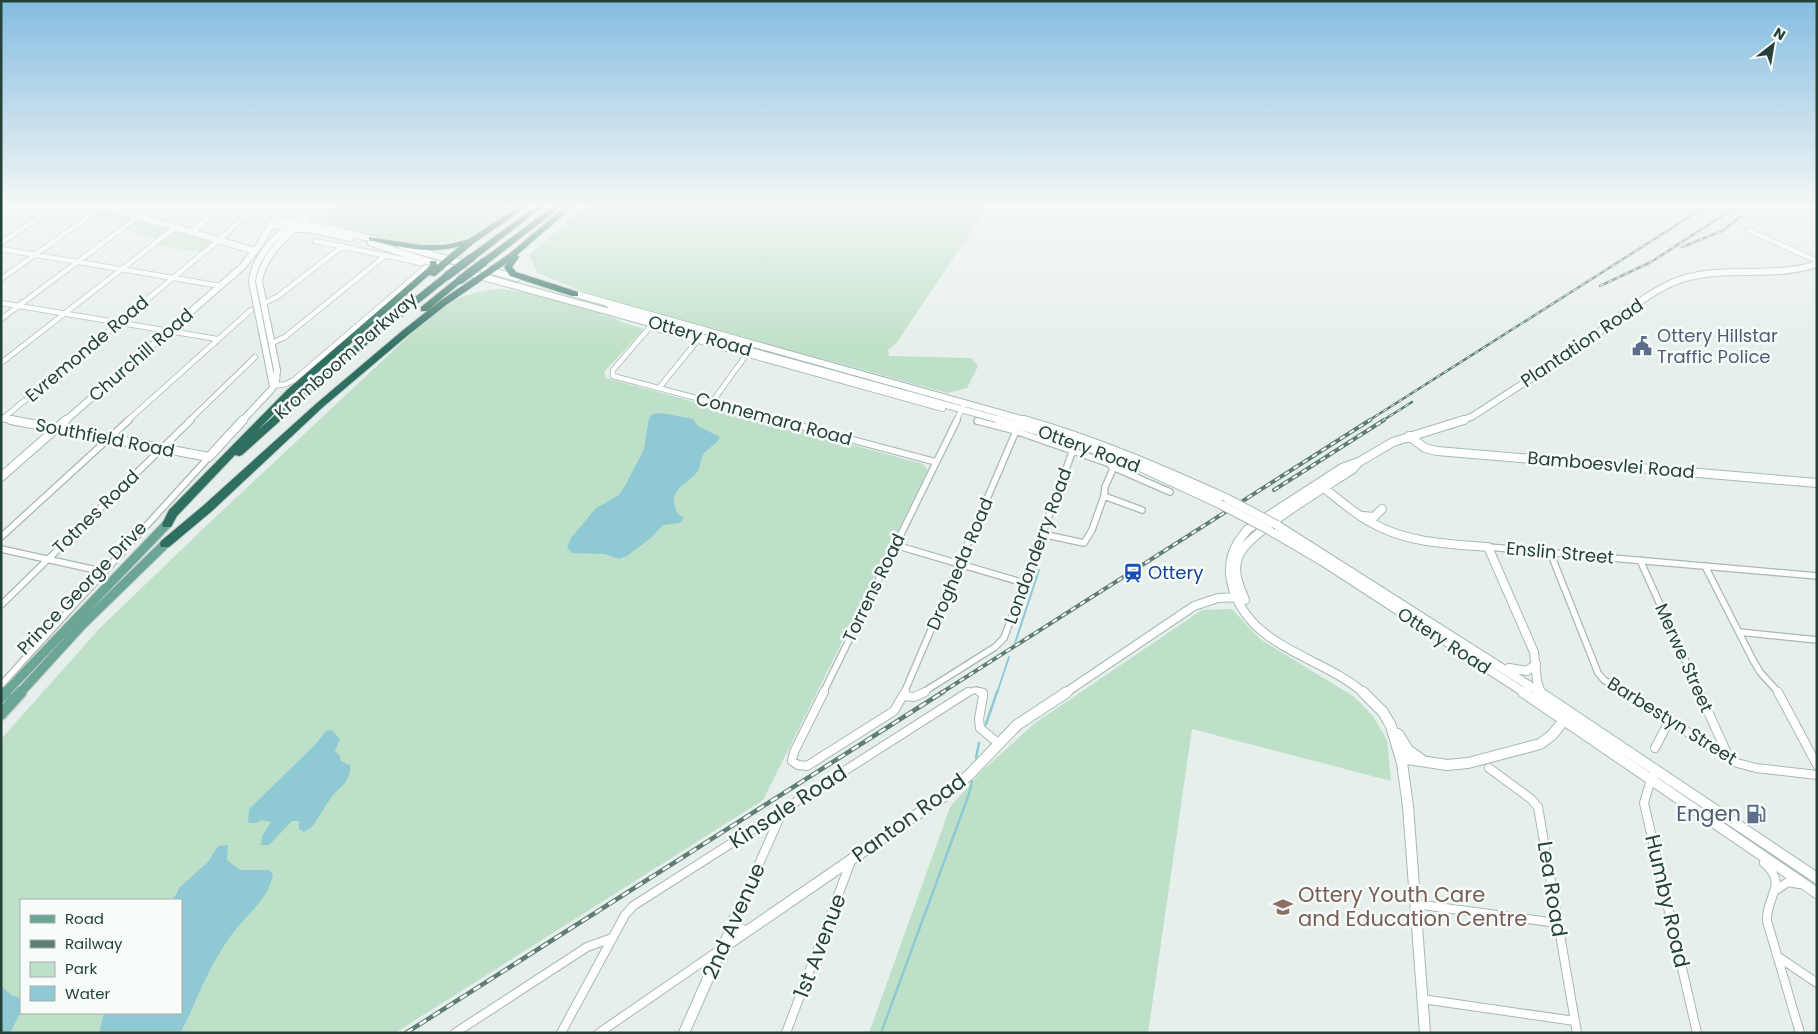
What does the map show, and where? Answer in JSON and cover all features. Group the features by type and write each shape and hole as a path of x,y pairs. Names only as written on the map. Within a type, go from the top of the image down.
{"highway":[{"path":"378,316 457,253"},
{"name":"Kromboom Parkway","path":"167,524 237,455 314,386 477,253"},
{"name":"Kromboom Parkway","path":"165,544 316,402 385,341 496,253"},
{"path":"165,544 208,508 320,405 392,344 433,310 515,253"},
{"path":"519,253 510,262 510,271 575,294"},
{"path":"167,524 173,514 290,392 434,267 427,264"}],"main road":[{"name":"Prince George Drive","path":"1,697 167,524"},
{"name":"Prince George Drive","path":"1,714 82,624 165,544"}],"street":[{"path":"23,253 221,286"},
{"path":"1,319 90,253"},
{"path":"1,363 142,253"},
{"name":"Evremonde Road","path":"2,419 203,253"},
{"name":"Churchill Road","path":"1,477 221,286 254,253"},
{"path":"262,253 252,275 256,309 274,386"},
{"path":"1,685 274,386 277,377 259,281 262,266 271,253"},
{"path":"264,303 277,297 334,253"},
{"path":"378,253 427,264"},
{"name":"Ottery Road","path":"398,253 427,264 443,266 653,326 964,407 1044,425 1107,446 1182,477 1228,499 1565,720 1817,878"},
{"name":"Ottery Road","path":"428,253 492,270 964,407 1101,451 1176,482 1332,558 1540,692 1654,775 1732,835 1817,893"},
{"path":"1798,253 1817,262"},
{"path":"1,279 35,255"},
{"path":"272,343 285,338 386,255"},
{"name":"Plantation Road","path":"1286,646 1263,626 1231,583 1229,571 1231,552 1236,541 1248,529 1353,469 1359,462 1384,446 1473,416 1554,364 1637,305 1675,282 1698,275 1807,268 1817,262"},
{"path":"274,386 284,385 294,380 427,264"},
{"path":"1,302 217,339"},
{"path":"607,303 610,307 654,320 653,326 943,410"},
{"path":"1,537 251,310"},
{"name":"Connemara Road","path":"653,326 612,370 612,375 936,462"},
{"path":"659,388 697,340"},
{"path":"712,402 747,354"},
{"name":"Totnes Road","path":"1,605 256,357"},
{"name":"Torrens Road","path":"798,765 792,760 794,752 894,545 964,407"},
{"name":"Southfield Road","path":"2,419 209,457"},
{"path":"977,421 1016,431 1109,463 1113,467 1170,492"},
{"name":"Drogheda Road","path":"798,765 807,766 894,711 904,696 1016,431"},
{"name":"Bamboesvlei Road","path":"1409,436 1425,448 1437,451 1817,483"},
{"name":"Londonderry Road","path":"904,696 916,696 1002,642 1073,450"},
{"path":"1042,534 1084,543 1092,530 1113,467"},
{"name":"Enslin Street","path":"1321,486 1378,528 1400,535 1443,543 1817,576"},
{"path":"1104,496 1142,510"},
{"path":"1359,514 1372,518 1382,509"},
{"path":"894,545 1024,584"},
{"path":"1488,547 1534,652 1536,664 1535,681 1540,692"},
{"path":"1,549 105,572"},
{"name":"Barbestyn Street","path":"1550,552 1598,673 1612,686 1746,767 1817,775"},
{"name":"Merwe Street","path":"1640,560 1726,752 1725,756"},
{"path":"1705,566 1760,672 1784,700 1817,766"},
{"name":"Plantation Road","path":"1240,597 1247,614 1267,634 1341,676 1365,693 1378,705 1393,727 1401,758 1425,1033"},
{"name":"Panton Road","path":"599,1033 953,789 1022,721 1194,606 1200,603 1240,597"},
{"path":"1220,600 1233,603 1247,614"},
{"path":"1739,632 1817,640"},
{"path":"1498,665 1519,671 1527,671 1536,664"},
{"name":"Kinsale Road","path":"561,1033 625,915 633,906 966,693 976,690 982,693 984,697 977,721 978,726 982,732 998,743"},
{"path":"1401,758 1447,765 1468,763 1534,747 1546,741 1565,720"},
{"path":"1655,748 1669,721"},
{"path":"1393,727 1408,750 1419,759 1428,762"},
{"name":"Lea Road","path":"1489,768 1532,799 1538,807 1576,1033"},
{"name":"Humby Road","path":"1654,775 1644,804 1697,1033"},
{"name":"2nd Avenue","path":"684,1033 783,810"},
{"path":"1732,835 1775,872 1777,877 1776,890 1766,914 1800,1033"},
{"name":"1st Avenue","path":"786,1033 852,859"},
{"path":"1776,890 1788,882 1808,887"},
{"path":"1415,904 1557,923"},
{"path":"734,919 738,928 746,932"},
{"path":"455,1033 587,947 612,938"},
{"path":"1777,956 1817,984"},
{"path":"1422,999 1575,1021"}],"green space":[{"path":"531,253 957,253 897,342 888,350 889,356 971,358 978,366 967,388 947,393 592,295 538,273 529,255"},
{"path":"497,289 511,290 541,296 641,328 643,330 604,372 606,378 923,464 928,470 763,800 395,1033 1,1033 1,739 100,628 207,525 426,320 451,302 467,295"},
{"path":"1232,609 1260,639 1353,696 1373,716 1387,740 1391,781 1192,729 1148,1033 869,1033 950,807 982,771 1035,723 1202,610"}],"water":[{"path":"661,413 693,419 698,426 720,437 704,453 698,471 675,495 676,511 684,518 680,523 663,525 652,537 627,556 619,559 605,554 572,553 567,547 571,538 596,508 619,495 644,449 649,418 653,414"},
{"path":"331,730 340,739 335,751 340,756 341,761 350,765 350,773 345,783 332,796 312,827 304,832 299,829 299,821 292,821 269,845 261,845 262,836 271,822 262,820 256,823 248,823 249,809 315,745 326,731"},
{"path":"228,845 227,860 240,870 269,870 273,874 264,897 225,944 204,981 180,1033 99,1033 104,1014 182,1014 182,899 174,899 180,887 208,862 218,846"},
{"path":"1,986 11,995 20,998 20,1014 10,1033 1,1033"}],"waterway":[{"path":"1015,643 1039,570"},
{"path":"997,693 1009,657"},
{"path":"986,724 997,692"},
{"path":"976,758 979,743"},
{"path":"881,1033 969,794 972,781"}],"railway":[{"path":"1368,421 1632,253"},
{"path":"1600,286 1651,262 1665,253"},
{"path":"1382,421 1412,402"},
{"path":"941,693 1370,420"},
{"path":"1274,490 1384,420"},
{"path":"406,1033 943,692"}],"place":[{"name":"Ottery Hillstar Traffic Police","path":"1642,346"},
{"name":"Ottery","path":"1133,573"},
{"name":"Engen","path":"1756,814"},
{"name":"Ottery Youth Care and Education Centre","path":"1283,907"}]}
